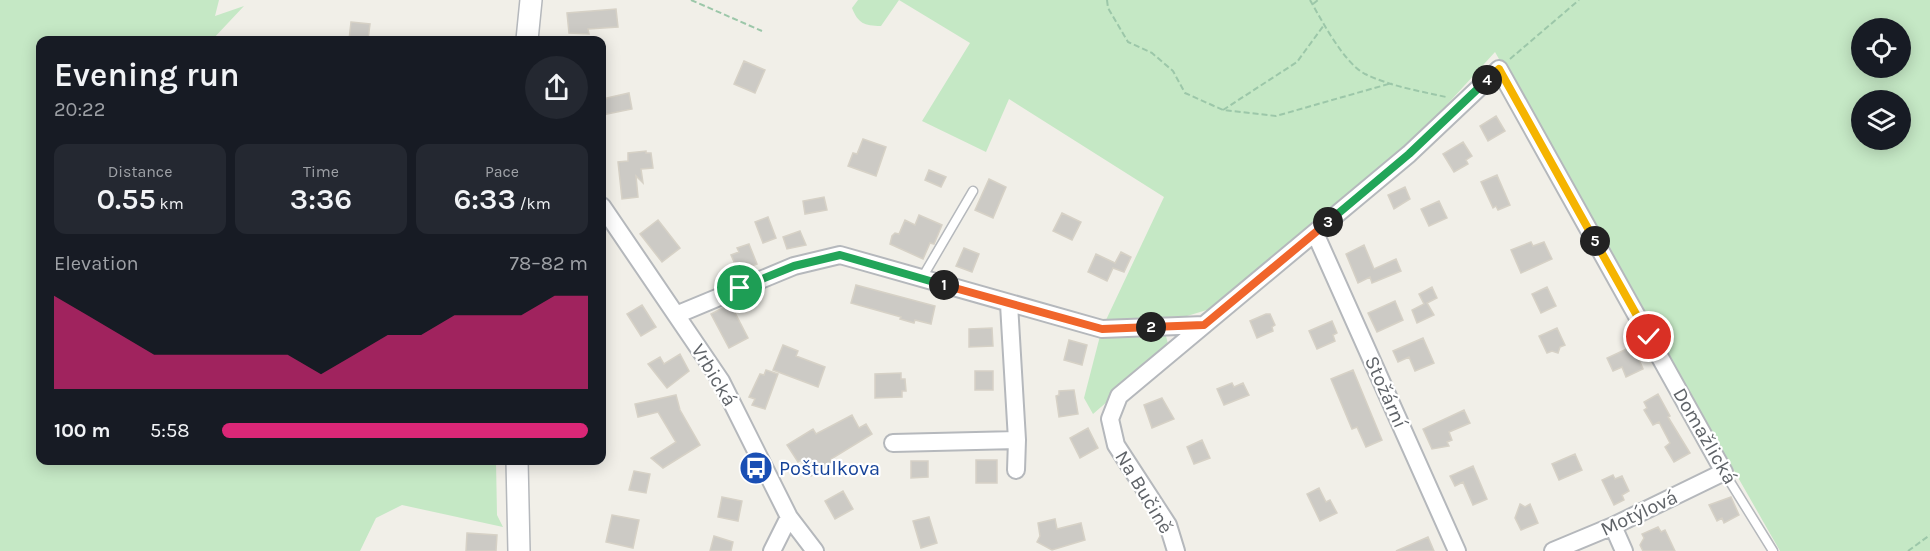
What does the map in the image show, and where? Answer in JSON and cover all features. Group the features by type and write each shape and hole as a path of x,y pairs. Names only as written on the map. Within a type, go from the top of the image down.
{"street":[{"name":"Na Bučině","path":"1176,551 1168,525 1116,445 1110,420 1119,396 1409,154 1499,69"},
{"name":"Domažlická","path":"1499,69 1724,472"},
{"name":"Vrbická","path":"606,212 722,381 789,517 815,551"},
{"name":"Stožární","path":"1315,233 1457,551"},
{"path":"676,315 794,266 840,255 1102,329 1204,325"},
{"path":"1009,304 1017,440 1016,470"},
{"path":"893,443 1017,440"},
{"path":"517,465 519,551"},
{"name":"Motýlová","path":"1553,551 1613,526 1724,472"},
{"path":"772,551 789,517"},
{"path":"1613,526 1624,551"}],"lane":[{"path":"922,278 973,191"},
{"name":"Domažlická","path":"1724,472 1773,551"}],"path":[{"path":"692,0 762,31"},
{"path":"1107,0 1108,8 1128,42 1152,53 1173,71 1185,93 1222,110 1276,117 1392,83"},
{"path":"1310,0 1333,41 1363,73 1392,83 1465,101"},
{"path":"1313,4 1318,0"},
{"path":"1499,69 1579,0"},
{"path":"1222,110 1297,62 1324,24"},
{"path":"1908,551 1930,535"}],"green space":[{"path":"0,0 219,0 215,16 244,6 216,36 36,36 36,465 496,465 497,515 503,527 402,505 376,518 360,551 0,551"},
{"path":"858,0 899,0 881,26 862,23 852,8"},
{"path":"899,0 1930,0 1930,551 1780,551 1495,52 1412,143 1242,286 1210,309 1187,316 1106,320 1164,197 1009,99 986,152 922,121 970,43"},
{"path":"1165,332 1169,348 1093,414 1084,398 1100,336"}],"building":[{"path":"616,9 618,27 588,29 589,34 569,33 567,13"},
{"path":"351,22 370,24 368,36 349,36"},
{"path":"744,61 765,70 755,93 734,84"},
{"path":"629,93 632,109 606,114 606,98"},
{"path":"1496,116 1505,131 1488,141 1480,126"},
{"path":"863,139 886,147 876,176 848,166 853,153 857,154"},
{"path":"1463,142 1472,156 1466,160 1468,164 1454,172 1443,154"},
{"path":"646,151 646,153 651,153 653,168 641,169 643,183 636,176 638,197 622,199 618,162 628,161 628,153"},
{"path":"929,170 946,177 941,187 925,180"},
{"path":"1497,175 1510,205 1498,210 1496,206 1493,208 1481,182"},
{"path":"989,179 1006,187 993,218 975,210"},
{"path":"1405,187 1410,199 1394,209 1388,195"},
{"path":"824,197 827,210 805,214 803,201"},
{"path":"1439,201 1447,218 1429,226 1421,209"},
{"path":"1062,213 1081,222 1072,240 1053,231"},
{"path":"919,215 942,225 934,244 930,243 923,259 890,244 892,236 895,233 899,234 905,220 915,225"},
{"path":"768,217 776,238 763,243 755,222"},
{"path":"658,220 680,248 662,262 640,234"},
{"path":"800,231 806,245 787,249 783,237"},
{"path":"1531,242 1533,246 1544,242 1552,259 1521,273 1511,250"},
{"path":"749,244 757,264 738,271 731,255 739,252 737,248"},
{"path":"1364,245 1374,269 1396,259 1401,271 1372,283 1370,277 1358,283 1346,254"},
{"path":"964,248 979,254 972,272 956,266"},
{"path":"1121,252 1131,257 1124,272 1113,268 1107,281 1088,272 1096,254 1115,263"},
{"path":"856,285 935,306 931,324 915,320 914,323 851,303"},
{"path":"1432,287 1437,298 1427,303 1434,315 1417,323 1412,310 1424,304 1419,294"},
{"path":"1547,287 1556,306 1541,313 1532,294"},
{"path":"1395,301 1403,320 1377,332 1368,313"},
{"path":"642,305 656,327 641,336 627,314"},
{"path":"728,305 729,308 732,307 748,338 729,348 711,314"},
{"path":"1270,314 1275,325 1272,327 1273,331 1257,338 1250,321"},
{"path":"1332,321 1337,333 1333,335 1335,341 1317,349 1309,331"},
{"path":"992,328 993,346 969,347 969,329"},
{"path":"1557,328 1565,345 1560,347 1558,353 1552,351 1547,353 1539,336"},
{"path":"1423,338 1434,363 1415,371 1409,357 1398,362 1393,351"},
{"path":"1069,340 1087,345 1082,365 1064,360"},
{"path":"783,345 798,351 796,356 825,367 818,387 773,370"},
{"path":"1633,346 1643,369 1626,377 1622,367 1613,371 1607,358"},
{"path":"680,354 689,371 667,388 648,364 660,357 664,364"},
{"path":"766,370 778,374 765,409 752,405 755,399 749,397 760,374 764,375"},
{"path":"1353,370 1382,440 1366,447 1357,427 1352,429 1331,379"},
{"path":"975,371 993,371 993,390 975,390"},
{"path":"901,373 901,379 905,379 906,391 902,391 902,397 875,398 875,374"},
{"path":"1232,383 1234,387 1243,383 1249,395 1224,405 1217,389"},
{"path":"1074,390 1078,414 1059,417 1056,396 1059,395 1059,391"},
{"path":"1658,394 1670,416 1668,417 1690,453 1674,462 1665,447 1670,443 1659,422 1653,425 1644,410 1647,408 1644,402"},
{"path":"676,395 680,410 700,445 663,468 651,458 676,442 658,412 638,417 635,404"},
{"path":"1162,398 1174,419 1152,428 1144,405"},
{"path":"1464,410 1470,423 1449,432 1452,440 1447,442 1449,446 1432,449 1423,429"},
{"path":"852,415 859,428 866,424 872,434 831,459 833,463 811,476 801,460 798,462 787,445 813,429 816,434"},
{"path":"1088,428 1098,448 1080,458 1070,438"},
{"path":"1202,440 1210,458 1194,464 1187,447"},
{"path":"1575,454 1582,470 1559,480 1552,464"},
{"path":"976,460 997,460 997,483 976,483"},
{"path":"911,461 928,461 928,477 911,478"},
{"path":"1473,466 1487,499 1473,505 1463,482 1455,486 1450,476"},
{"path":"634,471 650,474 646,493 629,490"},
{"path":"1613,475 1615,479 1622,476 1629,491 1622,495 1624,500 1614,505 1602,480"},
{"path":"1319,488 1326,502 1330,500 1337,513 1320,521 1307,494"},
{"path":"843,491 853,509 835,519 825,501"},
{"path":"722,497 742,501 738,521 718,517"},
{"path":"1731,497 1739,515 1724,523 1722,518 1717,521 1709,505"},
{"path":"1520,504 1525,507 1530,504 1538,523 1521,530 1515,518"},
{"path":"612,515 639,520 633,548 606,542"},
{"path":"929,517 937,543 921,548 913,521"},
{"path":"1055,519 1057,529 1081,523 1085,540 1052,550 1037,542 1040,536 1038,523"},
{"path":"1658,527 1661,532 1665,530 1675,551 1643,551 1640,545 1644,538 1642,534"},
{"path":"467,533 497,535 496,551 466,551"},
{"path":"714,536 733,542 731,551 710,551"},
{"path":"1428,537 1434,551 1396,551"}],"place":[{"name":"Poštulkova","path":"756,468"}],"route":[{"path":"740,288 794,266 840,255 1102,329 1204,325 1409,154 1499,69 1649,337"}]}
